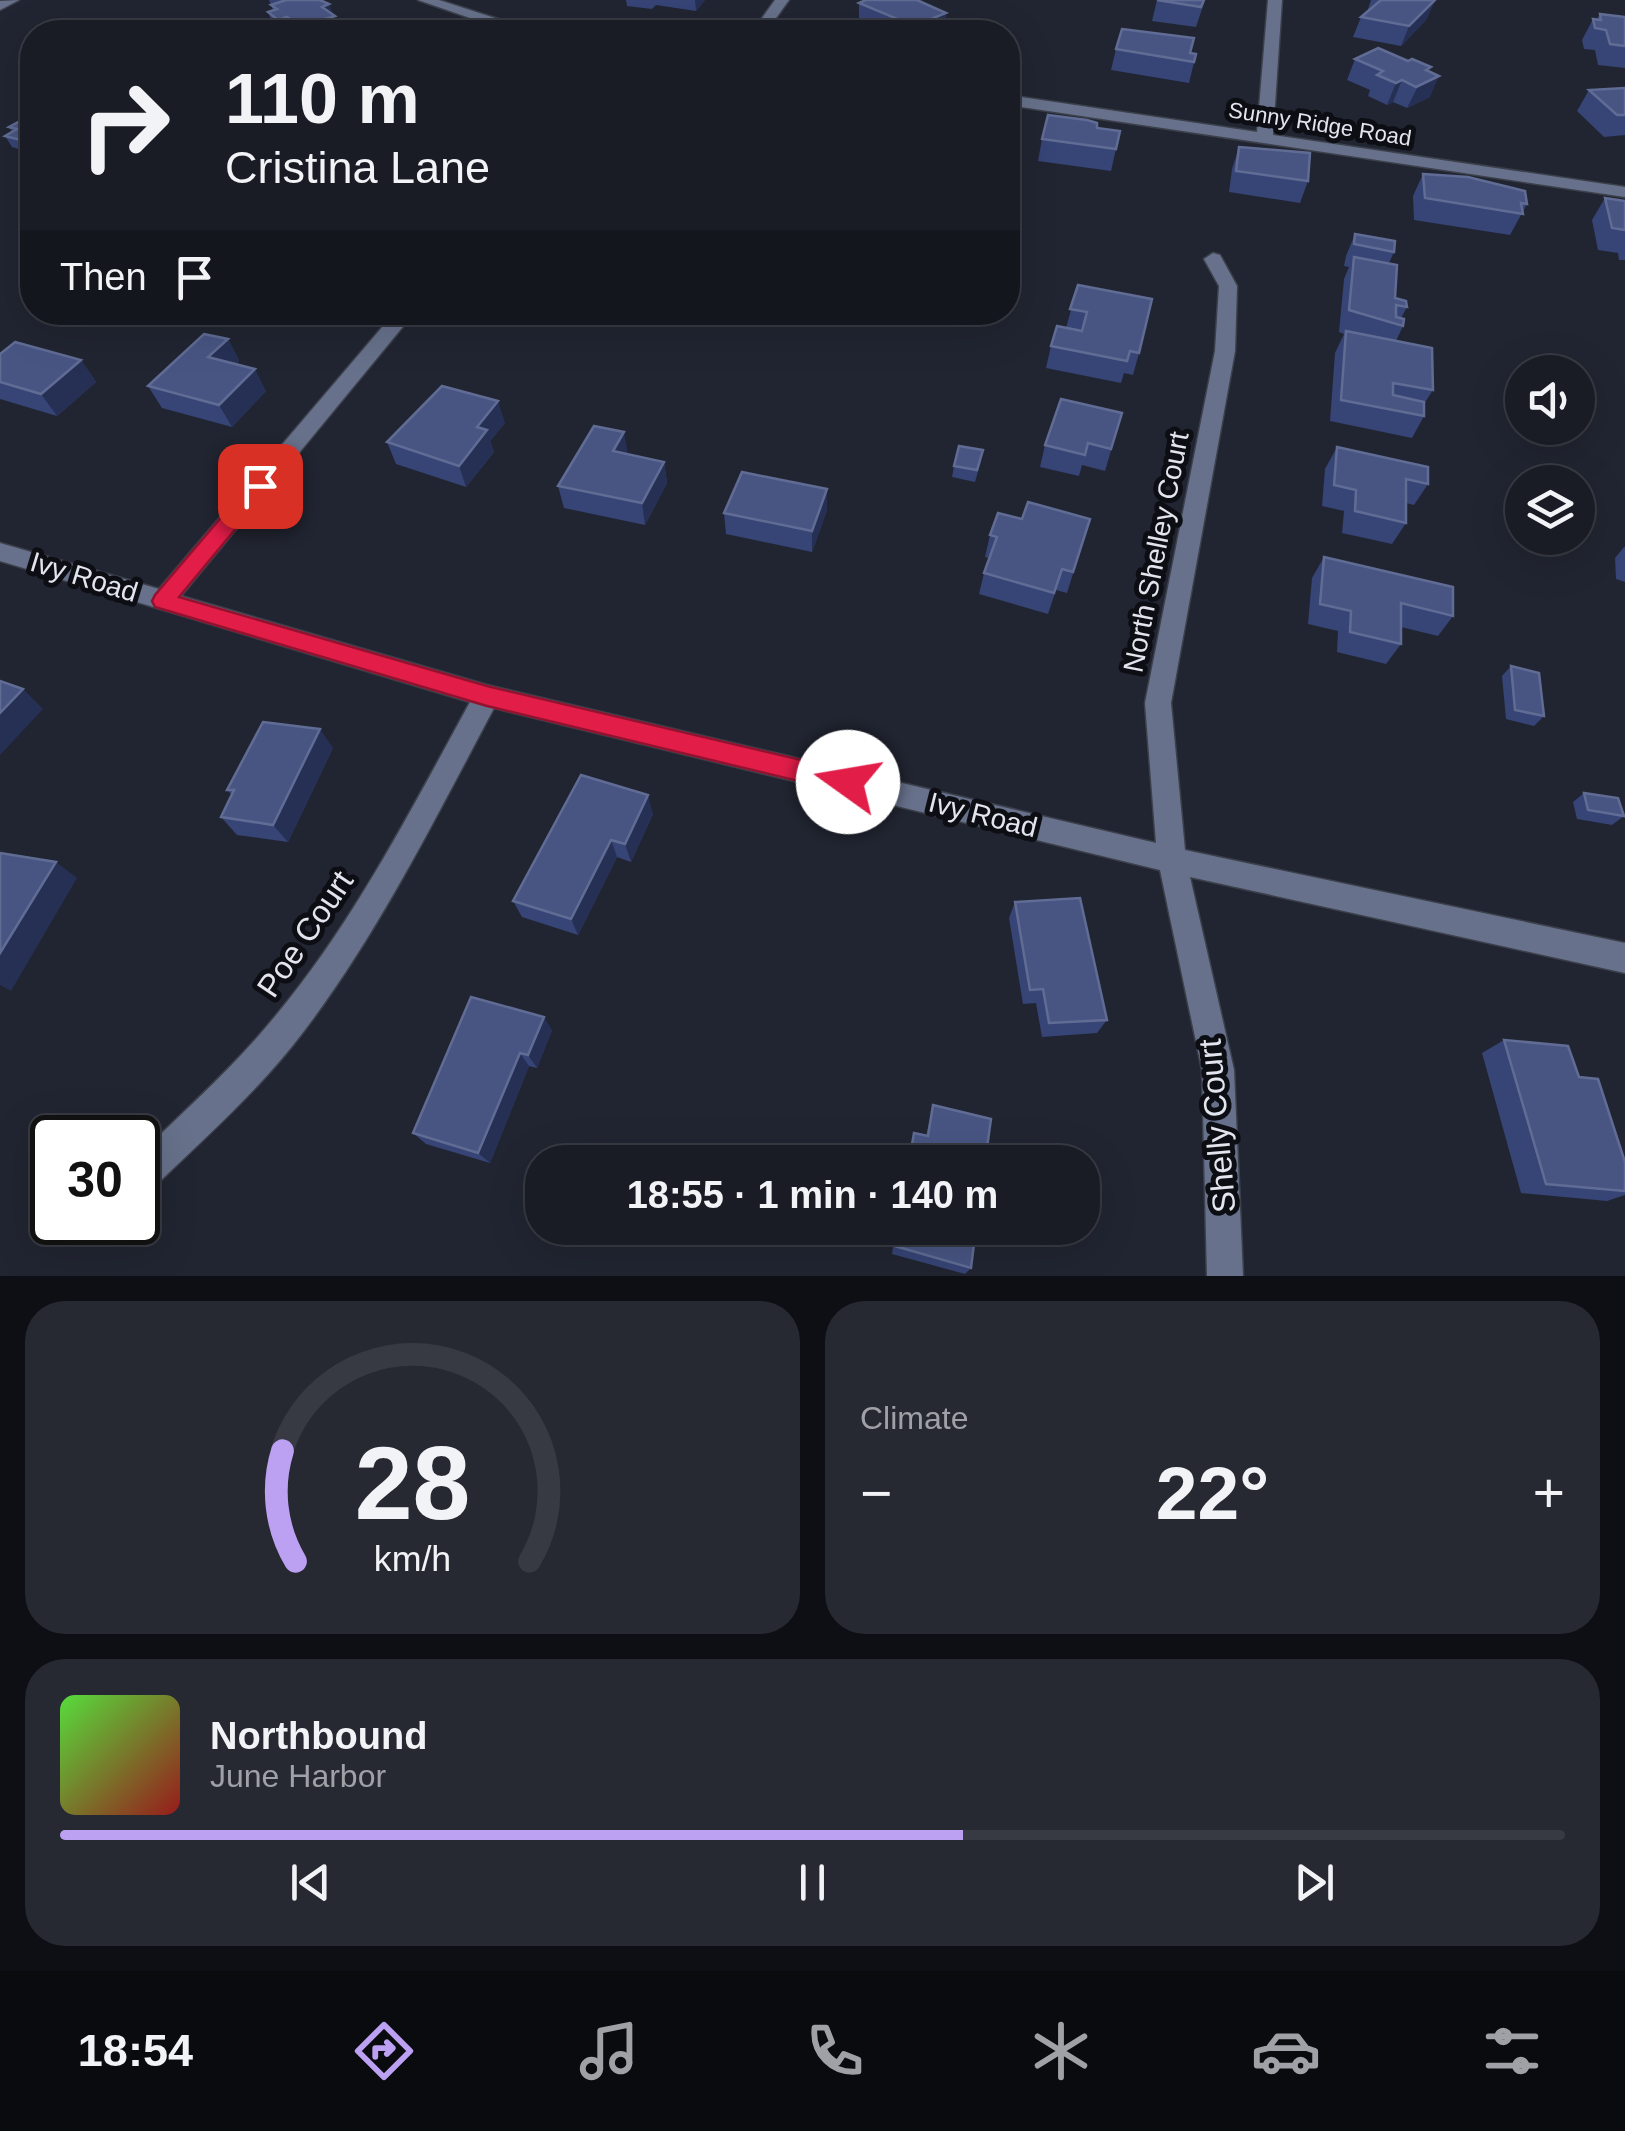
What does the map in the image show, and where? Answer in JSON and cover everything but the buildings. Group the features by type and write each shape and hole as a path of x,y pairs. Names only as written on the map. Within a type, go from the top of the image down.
{"street":[{"path":"0,6 12,0"},
{"path":"425,0 487,20"},
{"path":"1265,138 1275,0"},
{"name":"Sunny Ridge Road","path":"1020,102 1625,192"},
{"name":"North Shelley Court","path":"1172,860 1158,704 1224,351 1228,286 1213,258"},
{"path":"163,601 395,325"},
{"name":"Ivy Road","path":"0,552 487,696 1172,860 1625,958"},
{"name":"Poe Court","path":"160,1157 258,1062 322,979 420,818 487,696"},
{"name":"Shelly Court","path":"1172,860 1218,1070 1225,1276"}],"route":[{"path":"260,486 163,601 487,696 848,782"}]}
